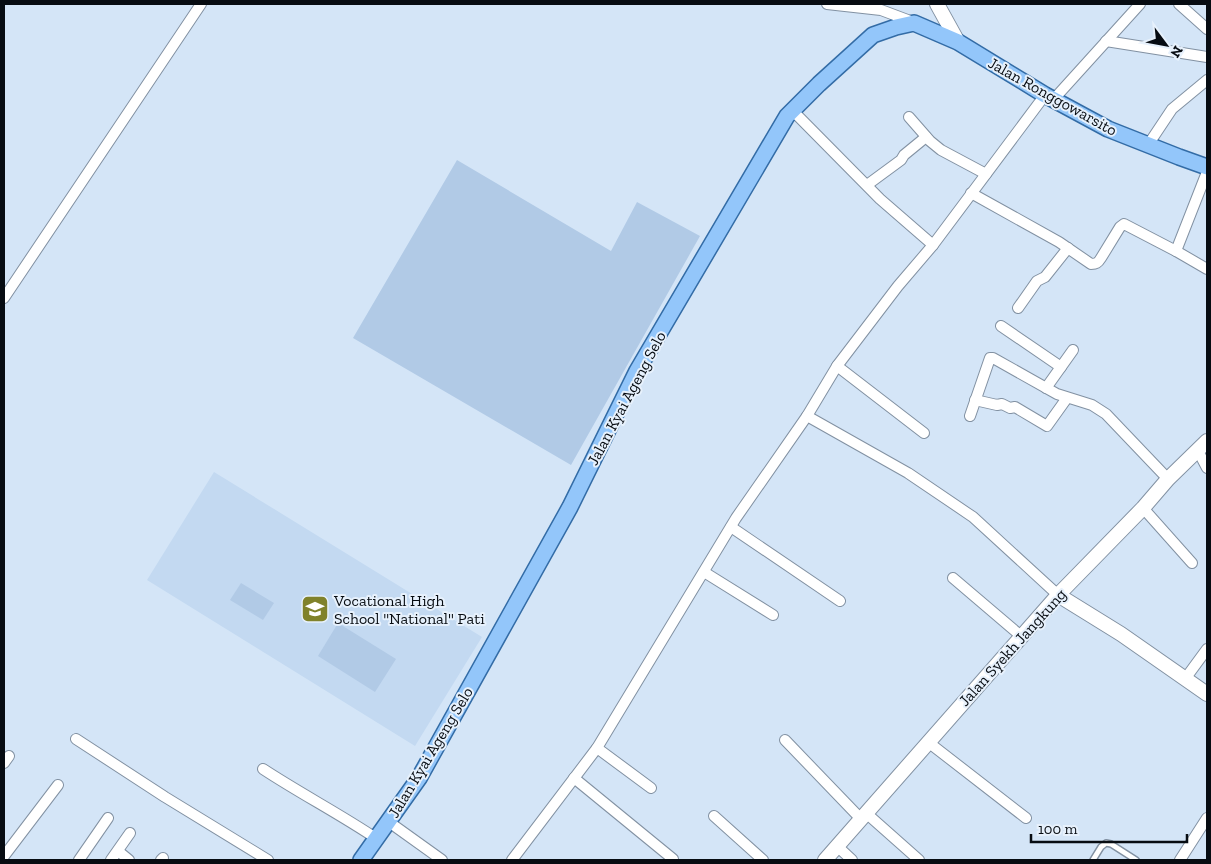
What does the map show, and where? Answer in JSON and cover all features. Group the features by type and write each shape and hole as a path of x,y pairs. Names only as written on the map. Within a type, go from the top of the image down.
{"main road":[{"path":"937,4 958,42"},
{"path":"914,23 958,42"},
{"name":"Jalan Kyai Ageng Selo","path":"361,860 419,778 570,507 637,372 792,110 873,35 896,26 914,23"},
{"name":"Jalan Ronggowarsito","path":"958,42 1108,129 1207,166"},
{"name":"Jalan Syekh Jangkung","path":"825,860 1058,595 1143,508 1168,479 1202,446"},
{"path":"1058,595 1122,634 1207,694"}],"street":[{"path":"4,298 200,4"},
{"path":"827,4 881,10 914,23"},
{"path":"512,860 597,748 732,527 837,366 892,294 934,245 986,174 1050,97 1140,4"},
{"path":"1179,4 1207,29"},
{"path":"1106,41 1206,58"},
{"path":"1148,145 1172,109 1207,80"},
{"path":"792,110 896,214 934,245"},
{"path":"909,117 926,137 947,154 986,174"},
{"path":"867,185 901,160 904,155 926,137"},
{"path":"1176,251 1207,172"},
{"path":"971,193 1068,248 1091,264 1098,263 1120,227 1124,224 1176,251 1207,270"},
{"path":"1018,308 1037,281 1045,277 1068,248"},
{"path":"1001,326 1061,367"},
{"path":"1046,388 1072,350"},
{"path":"970,416 991,358 1046,388 1067,398 1092,405 1106,414 1168,479"},
{"path":"837,366 924,434"},
{"path":"976,400 997,405 1002,404 1010,408 1015,407 1046,426 1067,398"},
{"path":"806,416 912,475 974,517 1058,595"},
{"path":"1202,446 1207,468"},
{"path":"1143,508 1192,564"},
{"path":"732,527 840,601"},
{"path":"704,572 773,615"},
{"path":"953,578 1021,636"},
{"path":"1185,679 1207,649"},
{"path":"76,739 165,797 268,860"},
{"path":"785,740 863,816 919,860"},
{"path":"928,742 1026,818"},
{"path":"597,748 651,788"},
{"path":"263,769 296,791 349,820 377,839"},
{"path":"574,778 673,860"},
{"path":"5,850 58,786"},
{"path":"714,816 763,860"},
{"path":"79,860 108,818"},
{"path":"1180,860 1207,818"},
{"path":"389,822 442,860"},
{"path":"111,860 130,834"},
{"path":"837,846 852,860"},
{"path":"118,851 129,860"}],"lane":[{"path":"1093,860 1101,847 1106,843 1111,844 1136,860"}],"shaded area":[{"path":"457,160 611,251 637,202 700,236 571,465 353,338"},
{"name":"Vocational High School \"National\" Pati","path":"214,472 482,637 415,746 147,580"},
{"path":"241,583 274,603 263,620 230,600"},
{"path":"338,623 396,659 375,692 318,656"}],"place":[{"name":"Vocational High School \"National\" Pati","path":"315,609"}]}
